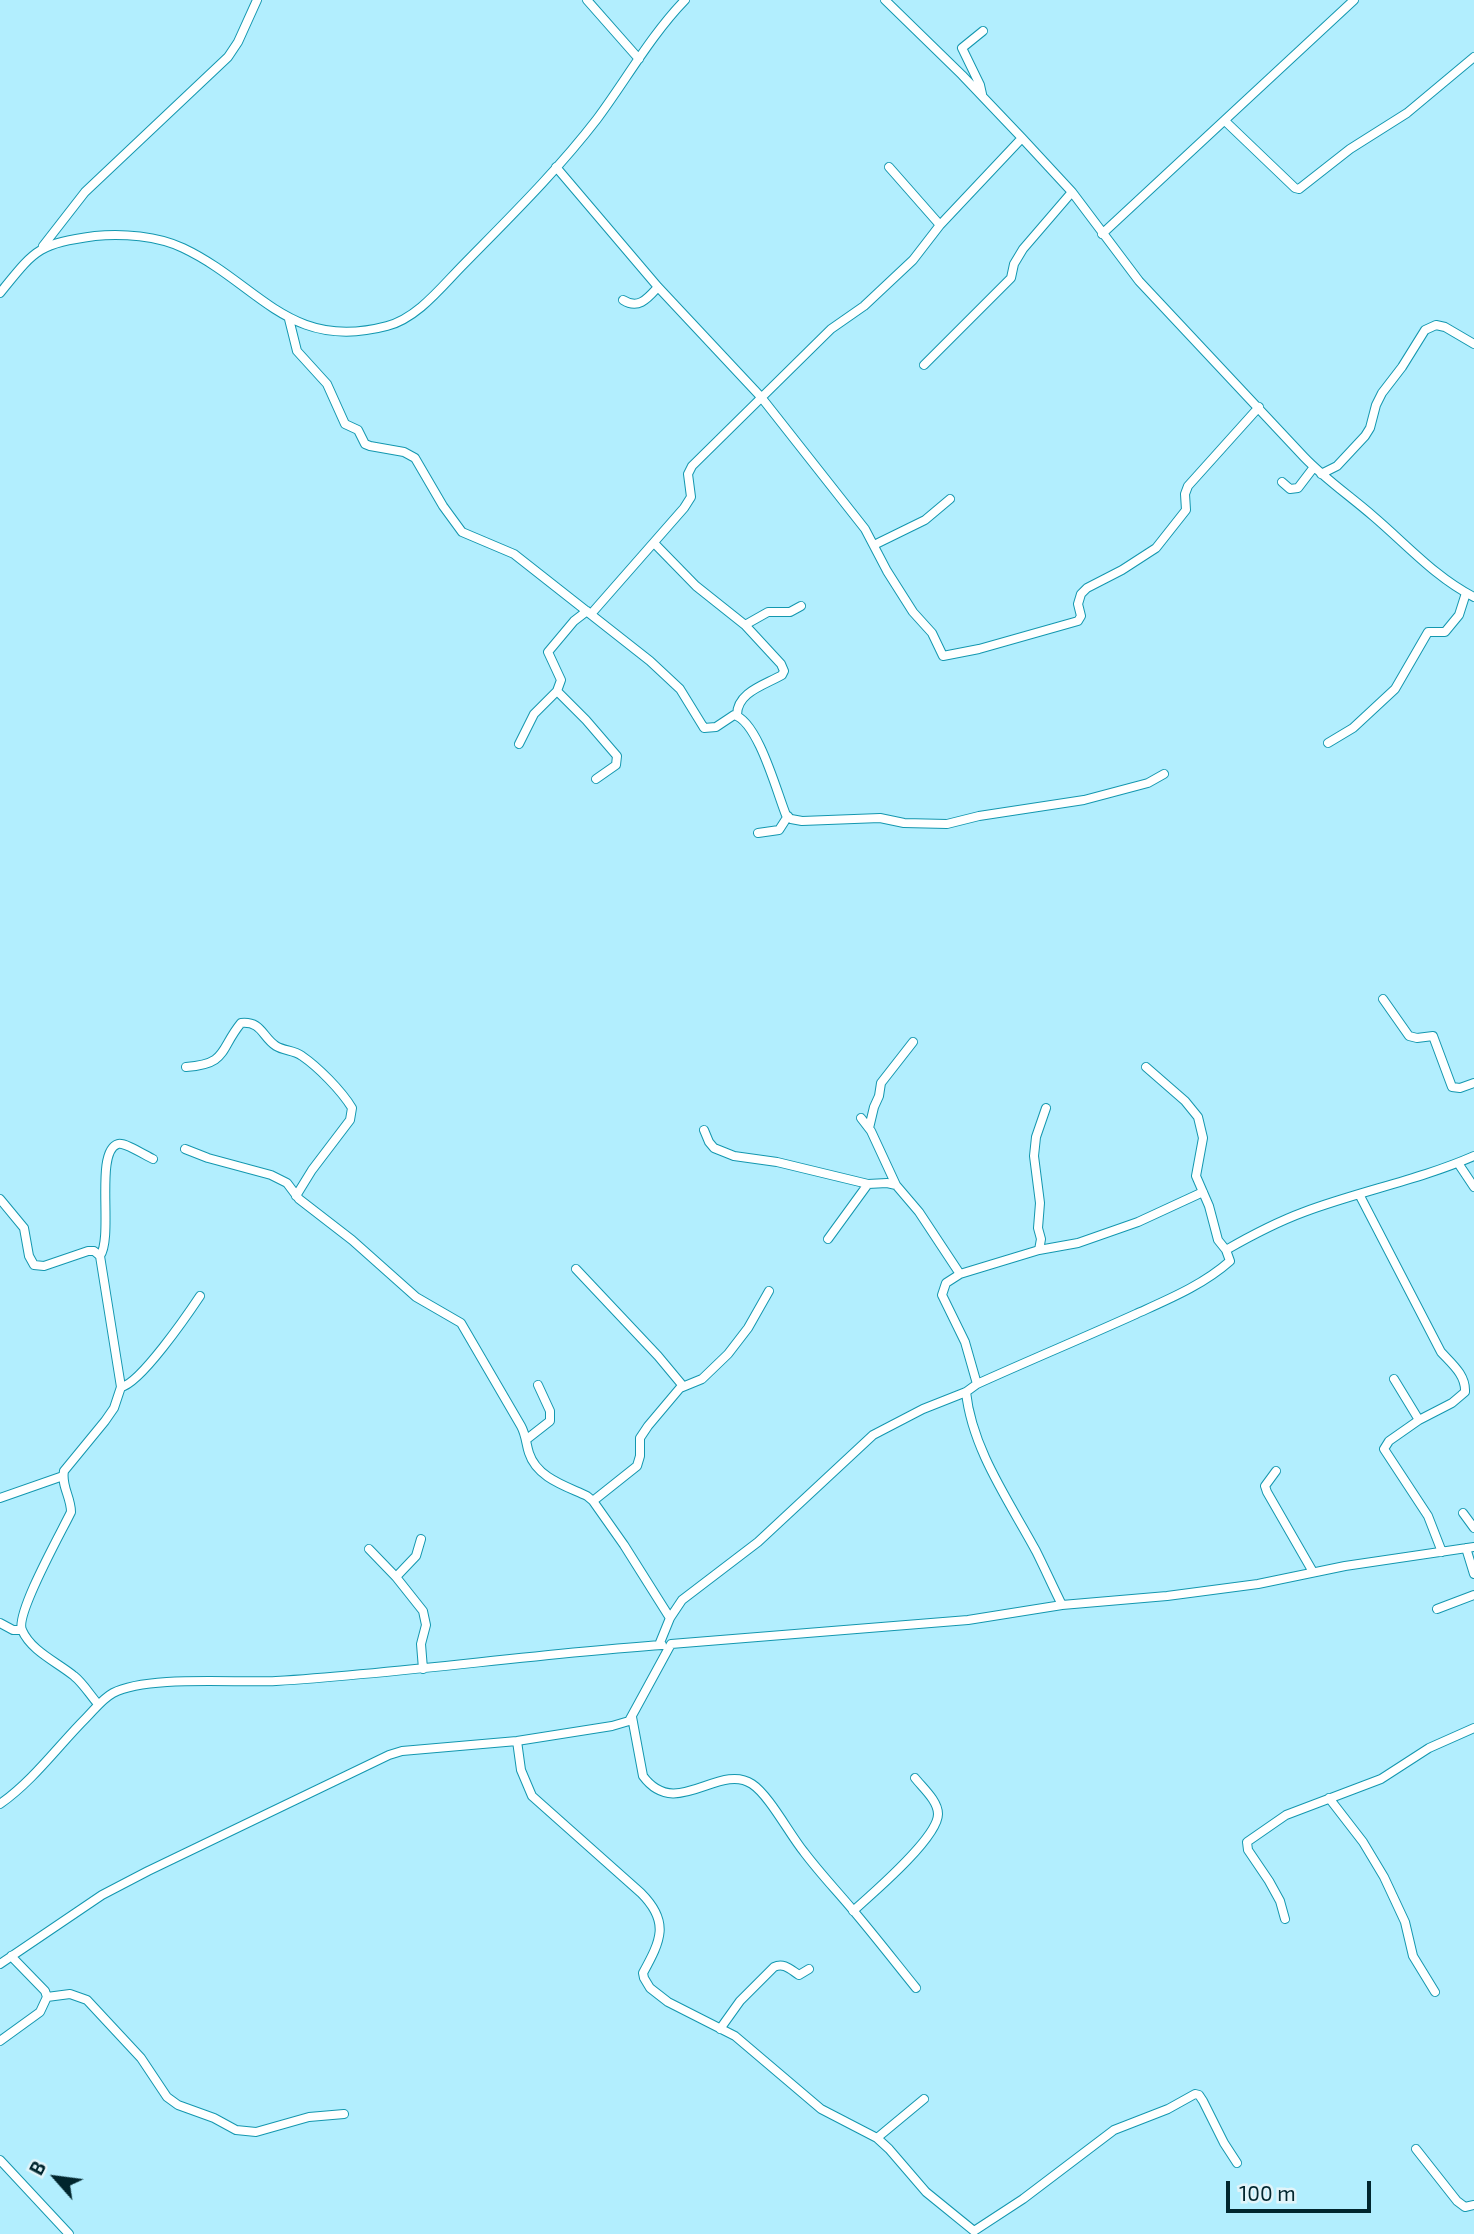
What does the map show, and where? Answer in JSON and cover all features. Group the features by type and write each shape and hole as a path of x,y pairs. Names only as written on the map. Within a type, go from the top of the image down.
{"street":[{"path":"0,293 31,255 42,247 85,191 229,57 257,0"},
{"path":"587,0 639,59"},
{"path":"42,247 69,240 120,235 151,239 181,247 208,262 289,319 324,332 347,332 387,326 401,320 425,303 556,167 596,120 685,0"},
{"path":"885,0 982,94 1072,192 1139,281 1170,316 1314,467 1448,582 1470,595 1445,632 1428,632 1395,689 1353,728 1328,743"},
{"path":"1102,234 1354,0"},
{"path":"982,94 961,48 983,32"},
{"path":"1225,121 1299,189 1350,149 1406,113 1474,57"},
{"path":"519,744 534,714 557,691 561,680 548,655 549,648 574,621 589,613 654,543 691,497 689,470 831,329 864,306 913,260 940,225 1022,138"},
{"path":"556,167 658,287 761,397 865,529 887,571 913,612 932,633 943,656 979,649 1076,622 1081,616 1078,604 1087,588 1156,548 1186,510 1185,494 1188,486 1259,407"},
{"path":"889,167 940,225"},
{"path":"924,365 1011,278 1014,264 1023,249 1072,192"},
{"path":"623,300 640,303 658,287"},
{"path":"289,319 297,351 327,384 345,424 358,430 365,444 404,452 415,458 462,532 514,554 672,679 704,728 716,727 731,716 737,715 743,719 757,741 788,817"},
{"path":"1321,474 1337,466 1365,436 1382,393 1425,330 1436,325 1445,327 1474,344"},
{"path":"1282,482 1290,489 1298,488 1314,467"},
{"path":"874,545 925,520 950,499"},
{"path":"654,543 696,586 746,625 781,664 784,671 782,676 742,698 737,715"},
{"path":"746,625 768,612 790,612 800,606"},
{"path":"557,691 617,756 616,765 596,779"},
{"path":"788,817 802,821 880,818 904,823 947,824 979,816 1084,800 1148,783 1164,774"},
{"path":"758,833 779,830 788,817"},
{"path":"1383,999 1409,1036 1433,1036 1452,1087 1460,1088 1474,1083"},
{"path":"186,1068 215,1060 228,1046 237,1027 243,1022 261,1029 274,1045 300,1054 344,1096 352,1108 350,1120 296,1196"},
{"path":"869,1128 881,1083 913,1042"},
{"path":"659,1645 670,1618 692,1590 758,1542 873,1435 923,1409 966,1392 977,1384 1103,1329 1199,1283 1230,1261 1227,1250 1218,1240 1196,1176 1203,1138 1198,1117 1185,1101 1146,1067"},
{"path":"1039,1250 1040,1203 1034,1156 1036,1138 1046,1108"},
{"path":"861,1118 869,1128 896,1185"},
{"path":"704,1130 714,1148 726,1154 777,1162 868,1184 887,1182 896,1185 919,1212 960,1274"},
{"path":"98,1704 76,1678 42,1653 22,1630 21,1618 71,1512 63,1476 66,1468 106,1421 121,1387 100,1256 106,1226 107,1162 117,1144 123,1144 153,1159"},
{"path":"185,1149 271,1175 287,1183 296,1196 370,1255 416,1297 461,1324 527,1439 530,1456 540,1472 593,1501 670,1618"},
{"path":"1227,1250 1262,1230 1302,1213 1474,1156"},
{"path":"1458,1163 1474,1187"},
{"path":"828,1239 868,1184"},
{"path":"977,1384 960,1329 942,1295 946,1283 960,1274 1114,1231 1203,1192"},
{"path":"1359,1194 1441,1352 1460,1373 1464,1382 1465,1392 1460,1397 1419,1420 1389,1441 1384,1448 1427,1516 1442,1552"},
{"path":"0,1199 24,1228 29,1256 34,1265 44,1266 88,1251 94,1251 100,1256"},
{"path":"576,1269 683,1386"},
{"path":"593,1501 638,1465 641,1436 683,1386 702,1379 728,1354 748,1328 769,1291"},
{"path":"121,1387 126,1386 143,1371 200,1296"},
{"path":"1394,1379 1419,1420"},
{"path":"527,1439 550,1421 550,1411 538,1385"},
{"path":"966,1392 969,1413 984,1453 1062,1605"},
{"path":"1276,1471 1265,1486 1267,1492 1313,1572"},
{"path":"0,1498 63,1476"},
{"path":"1463,1513 1474,1528"},
{"path":"396,1577 416,1556 421,1539"},
{"path":"0,1804 25,1782 98,1704 117,1691 153,1684 277,1681 659,1645 968,1620 1062,1605 1186,1594 1258,1584 1313,1572 1470,1548 1474,1574"},
{"path":"369,1549 423,1611 426,1619 421,1644 423,1669"},
{"path":"1437,1609 1474,1595"},
{"path":"0,1623 13,1630 22,1630"},
{"path":"0,1964 102,1895 372,1762 402,1751 517,1741 623,1723 632,1717 671,1644"},
{"path":"632,1717 643,1776 648,1782 671,1794 728,1780 751,1784 916,1988"},
{"path":"1285,1919 1280,1902 1248,1850 1247,1842 1286,1815 1381,1779 1429,1748 1474,1728"},
{"path":"517,1741 522,1770 532,1796 641,1893 656,1910 660,1929 655,1950 643,1973 646,1983 668,2002 743,2042 821,2109 877,2138 890,2149 926,2192 975,2233 1114,2130 1180,2104 1195,2094 1203,2101 1237,2163"},
{"path":"853,1911 912,1855 937,1823 937,1808 915,1778"},
{"path":"1329,1797 1363,1842 1384,1877 1405,1922 1413,1956 1435,1992"},
{"path":"0,2041 40,2012 47,1997 45,1991 11,1956"},
{"path":"720,2028 740,2001 774,1967 785,1966 799,1975 809,1969"},
{"path":"47,1997 70,1994 87,2000 141,2058 167,2097 178,2105 215,2118 236,2130 256,2132 309,2117 344,2114"},
{"path":"877,2138 924,2099"},
{"path":"1416,2149 1457,2201 1465,2207 1474,2205"},
{"path":"0,2160 69,2234"}]}
